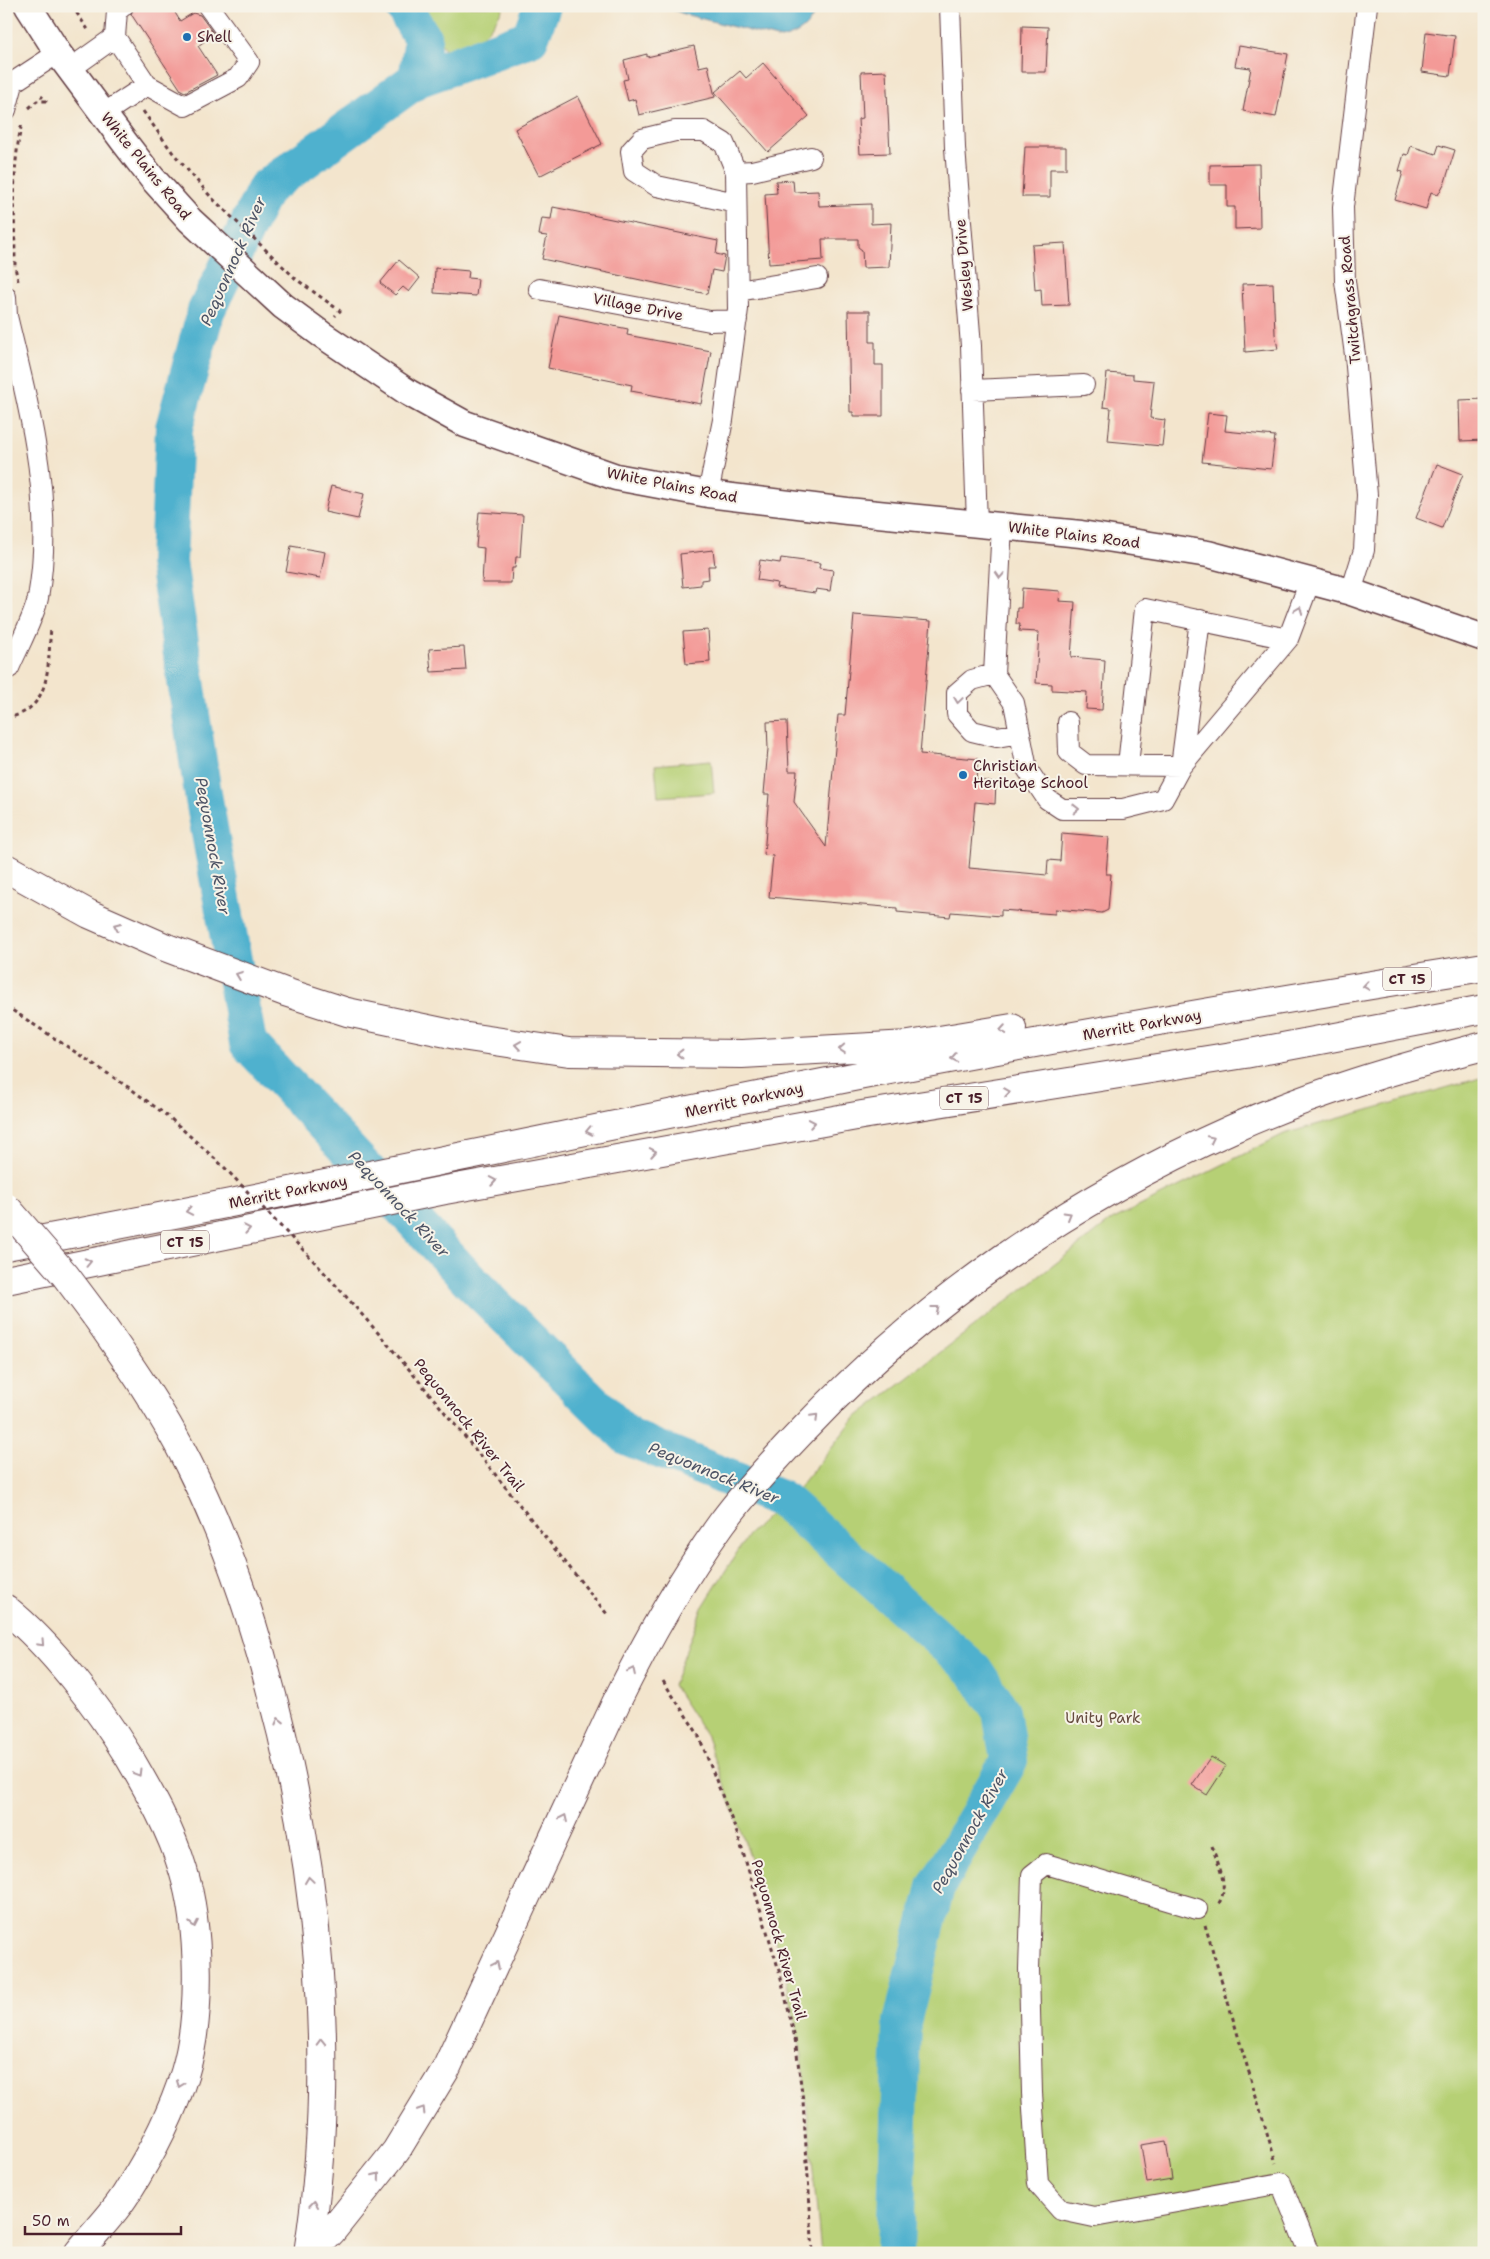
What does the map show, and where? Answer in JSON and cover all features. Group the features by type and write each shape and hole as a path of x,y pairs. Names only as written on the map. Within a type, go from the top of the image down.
{"highway":[{"path":"6,868 89,914 162,946 285,992 347,1012 452,1034 569,1052 742,1054 909,1045 1153,1006 1329,991"},
{"name":"Merritt Parkway","path":"6,1246 422,1166 973,1054 1329,991 1484,967"},
{"name":"Merritt Parkway","path":"6,1280 364,1205 445,1190 862,1114 1245,1054 1484,1009"},
{"path":"310,2253 332,2231 396,2151 446,2070 644,1647 679,1586 723,1522 781,1453 837,1394 902,1336 978,1276 1060,1220 1144,1172 1232,1129 1320,1093 1484,1046"},
{"path":"6,1207 54,1262 95,1315 129,1362 160,1411 210,1510 250,1618 291,1770 309,1880 320,1994 320,2106 310,2253"},
{"path":"6,1221 95,1315"},
{"path":"6,1609 17,1618 71,1676 116,1736 156,1803 183,1870 196,1937 196,2006 186,2071 163,2129 125,2196 78,2253"}],"main road":[{"name":"White Plains Road","path":"28,6 64,61 103,114 152,178 190,220 283,306 352,357 409,393 465,424 616,477 708,494 989,525 1153,545 1208,554 1351,592 1484,638"}],"street":[{"path":"123,6 117,11 115,37 147,85 186,106 238,78 249,62 208,6"},
{"name":"Wesley Drive","path":"950,6 955,148 971,346 972,390 989,525 994,674"},
{"name":"Twitchgrass Road","path":"1351,592 1364,550 1367,495 1355,355 1345,280 1343,207 1367,6"},
{"path":"6,110 10,85 115,37"},
{"path":"103,114 147,85"},
{"path":"708,494 723,420 737,320 736,172 724,143 704,131 675,131 642,140 631,151 634,171 657,186 736,204"},
{"path":"736,172 752,171 811,157"},
{"path":"738,291 817,278"},
{"name":"Village Drive","path":"539,288 710,321 737,320"},
{"path":"6,297 8,316 42,481 43,553 38,600 9,668"},
{"path":"972,390 1084,385"},
{"path":"1020,734 997,737 972,731 957,714 958,693 972,680 994,674 1014,703 1027,769 1047,799 1062,809 1124,808 1163,799 1181,766 1288,639 1310,581"},
{"path":"1128,765 1145,609 1288,639"},
{"path":"1181,766 1200,620"},
{"path":"1068,722 1069,752 1086,765 1181,766"},
{"path":"1197,1909 1046,1864 1032,1876 1029,1969 1032,2093 1038,2184 1061,2210 1094,2217 1281,2183 1309,2253"}],"path":[{"path":"211,197 296,279"},
{"path":"6,712 9,668"},
{"name":"Pequonnock River Trail","path":"6,1006 162,1112 224,1167 362,1313 412,1371 607,1614"},
{"name":"Pequonnock River Trail","path":"662,1681 698,1734 738,1836 780,1974 795,2038 804,2101 813,2253"},
{"path":"1212,1846 1224,1882 1223,1899 1214,1909 1197,1909 1207,1928 1281,2183"}],"green space":[{"path":"419,6 504,6 493,24 482,36 468,45 448,52 428,29"},
{"path":"711,760 714,793 658,797 655,765"},
{"name":"Unity Park","path":"1484,1077 1484,2253 821,2253 802,2056 786,1978 756,1873 707,1737 673,1685 702,1608 748,1535 798,1489 854,1419 1112,1220 1284,1134"}],"water":[{"path":"664,6 817,6 812,19 804,28 794,35 781,39 684,14"}],"building":[{"name":"Shell","path":"135,6 171,6 180,21 193,13 200,15 214,34 198,46 217,75 185,92 181,90 131,14"},
{"path":"1022,26 1048,27 1046,72 1021,72"},
{"path":"1426,32 1455,36 1450,76 1422,72"},
{"path":"694,46 699,67 708,65 715,97 639,115 635,99 628,101 623,80 628,79 624,60 647,54 647,57"},
{"path":"1239,46 1288,54 1276,117 1243,111 1251,68 1235,66"},
{"path":"763,63 809,116 768,152 715,92 740,71 746,78"},
{"path":"886,71 890,153 860,154 858,119 863,118 861,72"},
{"path":"578,96 602,144 539,176 515,129"},
{"path":"1439,145 1455,150 1445,182 1438,195 1431,192 1426,209 1395,200 1403,172 1399,171 1404,154 1408,155 1411,146 1436,154"},
{"path":"1025,147 1066,147 1066,169 1050,169 1050,197 1022,197"},
{"path":"1259,164 1260,228 1235,229 1235,207 1227,207 1227,185 1210,185 1210,165"},
{"path":"793,180 794,192 818,191 819,206 871,204 871,224 891,223 889,267 863,268 862,250 858,247 858,239 822,239 823,260 769,264 765,194 777,193 776,181"},
{"path":"553,207 718,241 716,254 725,256 722,272 712,270 707,294 542,259 547,236 539,235 542,218 551,219"},
{"path":"1065,243 1069,305 1042,306 1041,289 1035,290 1032,245"},
{"path":"399,260 420,278 409,292 403,287 395,295 380,283"},
{"path":"435,268 469,271 468,278 478,279 476,296 434,293"},
{"path":"1273,283 1275,334 1278,349 1245,352 1242,284"},
{"path":"848,311 870,311 870,342 875,342 875,365 883,365 883,416 853,416 853,412 850,412"},
{"path":"559,315 628,329 627,335 711,351 701,404 631,391 632,385 548,368"},
{"path":"1107,373 1133,375 1133,379 1154,381 1150,418 1165,420 1162,446 1108,441 1111,408 1103,407"},
{"path":"1484,399 1484,440 1460,441 1459,400"},
{"path":"1208,413 1227,415 1225,431 1275,436 1271,469 1202,462"},
{"path":"1437,464 1463,474 1442,528 1416,518"},
{"path":"331,486 364,494 358,519 325,512"},
{"path":"479,512 523,515 520,557 516,557 515,568 512,568 511,583 482,583 484,548 476,547"},
{"path":"291,546 325,552 320,578 286,572"},
{"path":"713,550 715,566 708,566 709,579 701,580 701,585 683,587 680,554"},
{"path":"781,558 820,563 819,568 833,570 830,591 816,589 815,593 786,589 776,587 777,583 757,580 760,560 780,563"},
{"path":"1022,588 1060,591 1059,601 1075,602 1071,657 1105,660 1102,710 1086,709 1087,692 1052,690 1052,684 1036,683 1039,632 1019,631 1020,624 1016,624 1017,608 1021,608"},
{"path":"854,615 931,621 920,754 978,759 976,780 996,782 995,804 975,802 969,868 1047,875 1048,860 1060,861 1062,833 1109,837 1106,874 1111,874 1108,910 1102,913 1055,909 1055,914 1001,910 1001,916 951,912 950,917 897,912 897,908 769,897 773,856 764,855 769,794 764,794 768,749 767,722 787,721 789,771 797,771 794,802 826,847 838,715 845,715"},
{"path":"708,630 710,662 686,664 683,632"},
{"path":"464,647 466,670 431,672 429,649"},
{"path":"1211,1757 1226,1766 1207,1795 1192,1785"},
{"path":"1166,2141 1172,2179 1147,2183 1141,2145"}],"waterway":[{"name":"Pequonnock River","path":"403,6 423,39 417,79"},
{"name":"Pequonnock River","path":"542,6 530,38 417,79 266,188 206,311 174,428 168,562 203,794 248,1043 471,1282 628,1437 783,1500 974,1670 1001,1711 1009,1761 936,1887 902,2022 895,2253"}],"place":[{"name":"Shell","path":"187,37"},
{"name":"Christian Heritage School","path":"963,775"}]}
